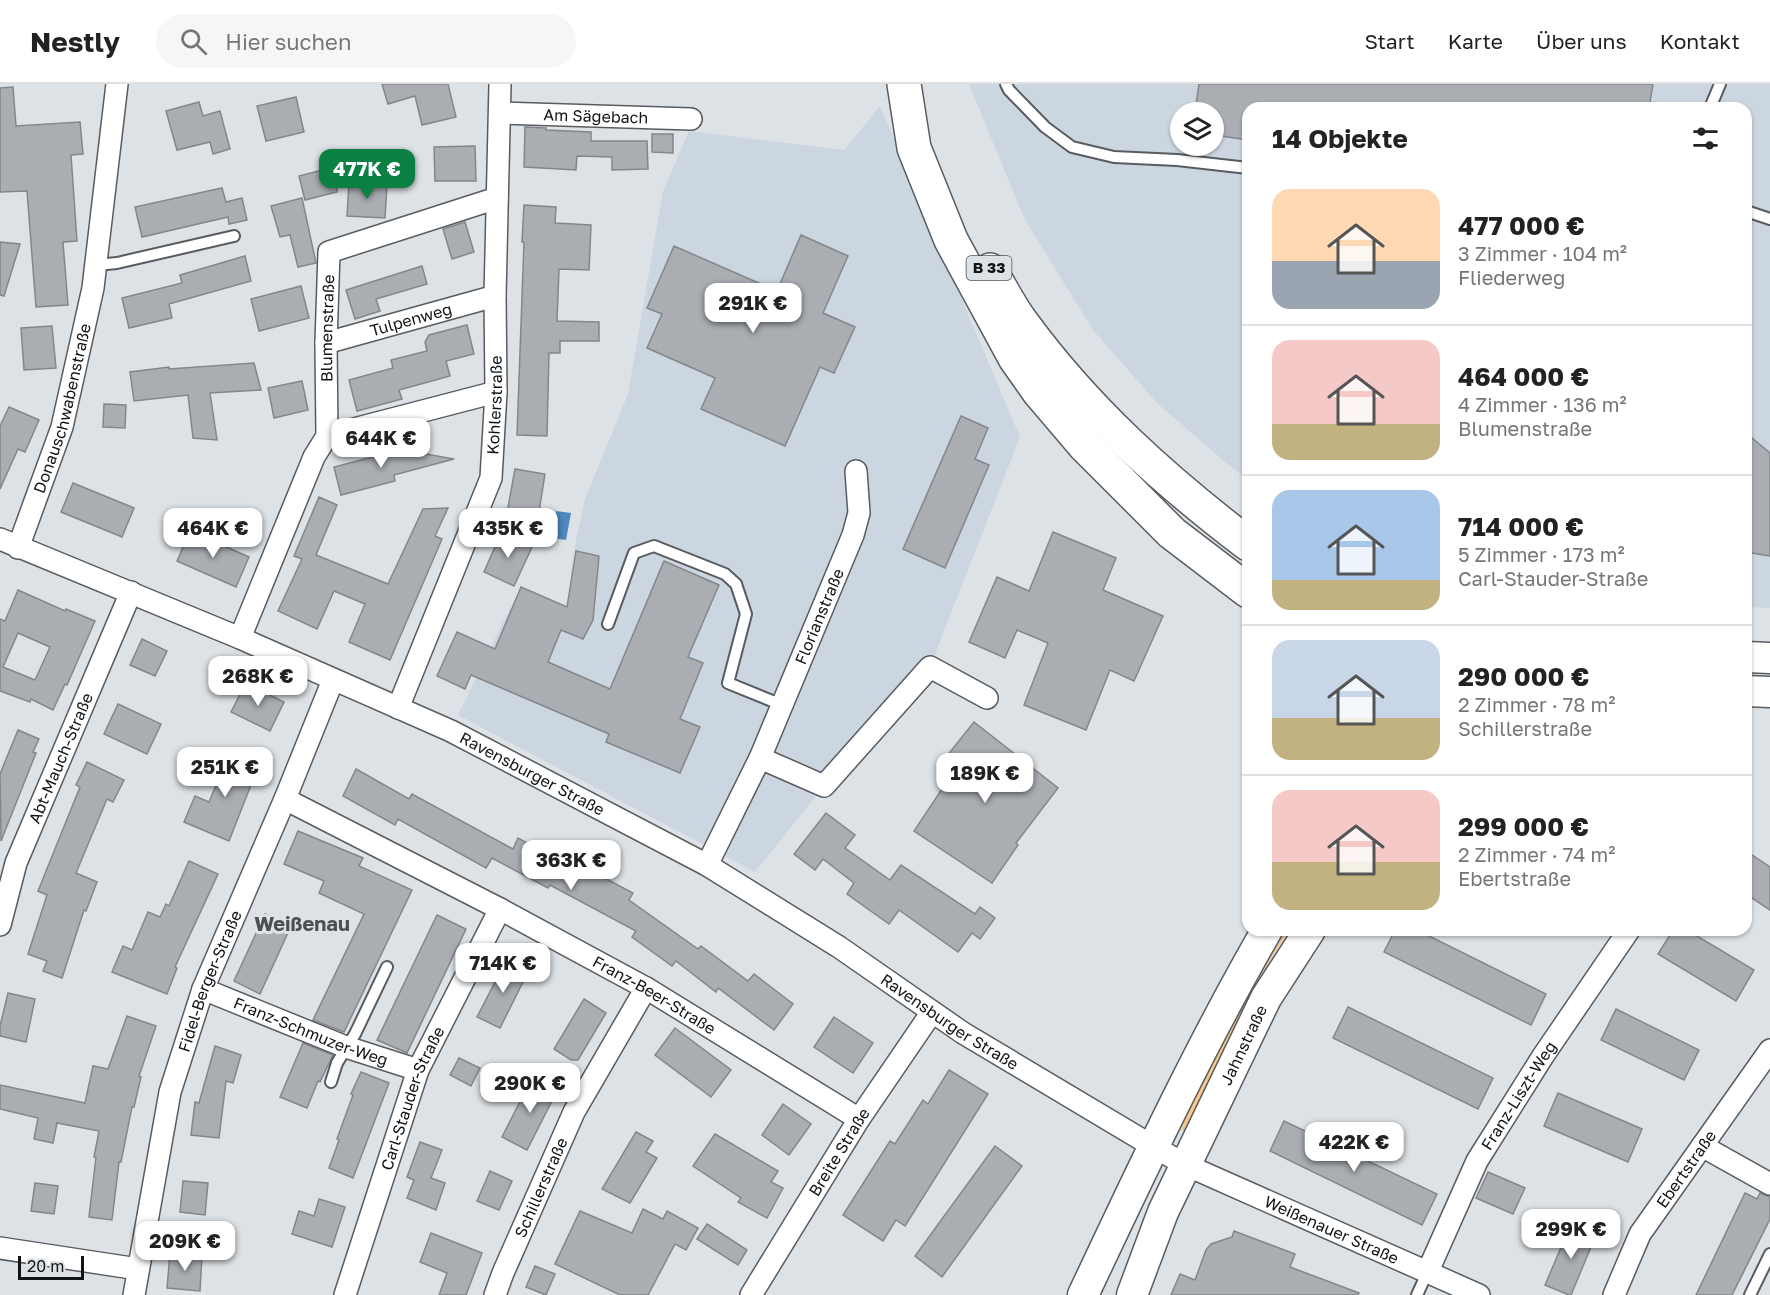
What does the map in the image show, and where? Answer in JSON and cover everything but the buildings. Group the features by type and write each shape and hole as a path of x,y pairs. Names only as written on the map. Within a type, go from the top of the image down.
{"main road":[{"name":"B 33","path":"905,86 986,263 1022,323 1062,374 1108,425 1198,506 1242,539"},
{"name":"B 33","path":"905,86 914,148 922,169 951,240 1015,358 1039,392 1085,446 1172,533 1242,586"},
{"path":"1752,657 1770,658"},
{"path":"1752,691 1770,692"},
{"name":"Jahnstraße","path":"1083,1295 1154,1147 1238,981 1264,936"},
{"name":"Jahnstraße","path":"1132,1295 1163,1212 1266,998 1306,936"}],"street":[{"name":"Donauschwabenstraße","path":"9,543 62,427 96,265 117,84"},
{"name":"Kohlerstraße","path":"398,708 492,478 496,392 495,296 500,84"},
{"name":"Am Sägebach","path":"500,113 692,119"},
{"name":"Blumenstraße","path":"327,436 329,252 497,198"},
{"name":"Tulpenweg","path":"327,343 495,296"},
{"path":"240,638 314,457 327,436 496,392"},
{"name":"Florianstraße","path":"707,865 760,758 853,535 859,513 856,471"},
{"name":"Ravensburger Straße","path":"9,543 240,638 451,731 707,865 839,947 973,1039 1154,1147"},
{"name":"Abt-Mauch-Straße","path":"0,926 8,862 131,592"},
{"path":"760,758 824,786 930,667 987,698"},
{"name":"Fidel-Berger-Straße","path":"134,1295 170,1092 203,989 285,799 333,680"},
{"name":"Franz-Beer-Straße","path":"285,799 500,909 646,988 859,1119"},
{"name":"Carl-Stauder-Straße","path":"345,1295 418,1070 500,909"},
{"name":"Franz-Liszt-Weg","path":"1428,1271 1477,1161 1543,1056 1625,936"},
{"name":"Schillerstraße","path":"495,1295 574,1112 646,988"},
{"name":"Franz-Schmuzer-Weg","path":"203,989 346,1047 418,1070"},
{"name":"Breite Straße","path":"751,1295 859,1119 932,1012"},
{"name":"Ebertstraße","path":"1614,1295 1640,1234 1770,1050"},
{"path":"1702,1146 1770,1184"},
{"path":"1154,1147 1186,1165"},
{"name":"Weißenauer Straße","path":"1186,1165 1479,1295"},
{"path":"0,1248 138,1269"}],"lane":[{"path":"1006,84 1009,90 1045,127 1072,147 1114,157 1198,161 1242,167"},
{"path":"1712,102 1720,84"},
{"path":"1752,213 1770,219"},
{"path":"96,265 117,263 234,236"},
{"path":"608,624 634,553 654,546 725,574 736,584 746,614 728,683 782,705"},
{"path":"331,1082 337,1064 355,1034 387,967"},
{"path":"1750,1295 1770,1254"},
{"path":"1417,1295 1428,1271"}],"shaded area":[{"path":"969,84 1770,84 1770,608 1752,607 1752,102 1242,102 1242,475 1157,403 1093,330 1024,218"},
{"path":"880,106 1020,437 930,667 824,786 755,872 458,715 510,608 565,631 574,550 585,499 628,394 663,191 689,131 844,150"},
{"path":"1276,936 1285,936 1253,988 1189,1130 1182,1131 1183,1118"}],"water":[{"path":"556,511 571,513 566,540 552,538"}],"district":[{"name":"Weißenau","path":"302,924"}]}
